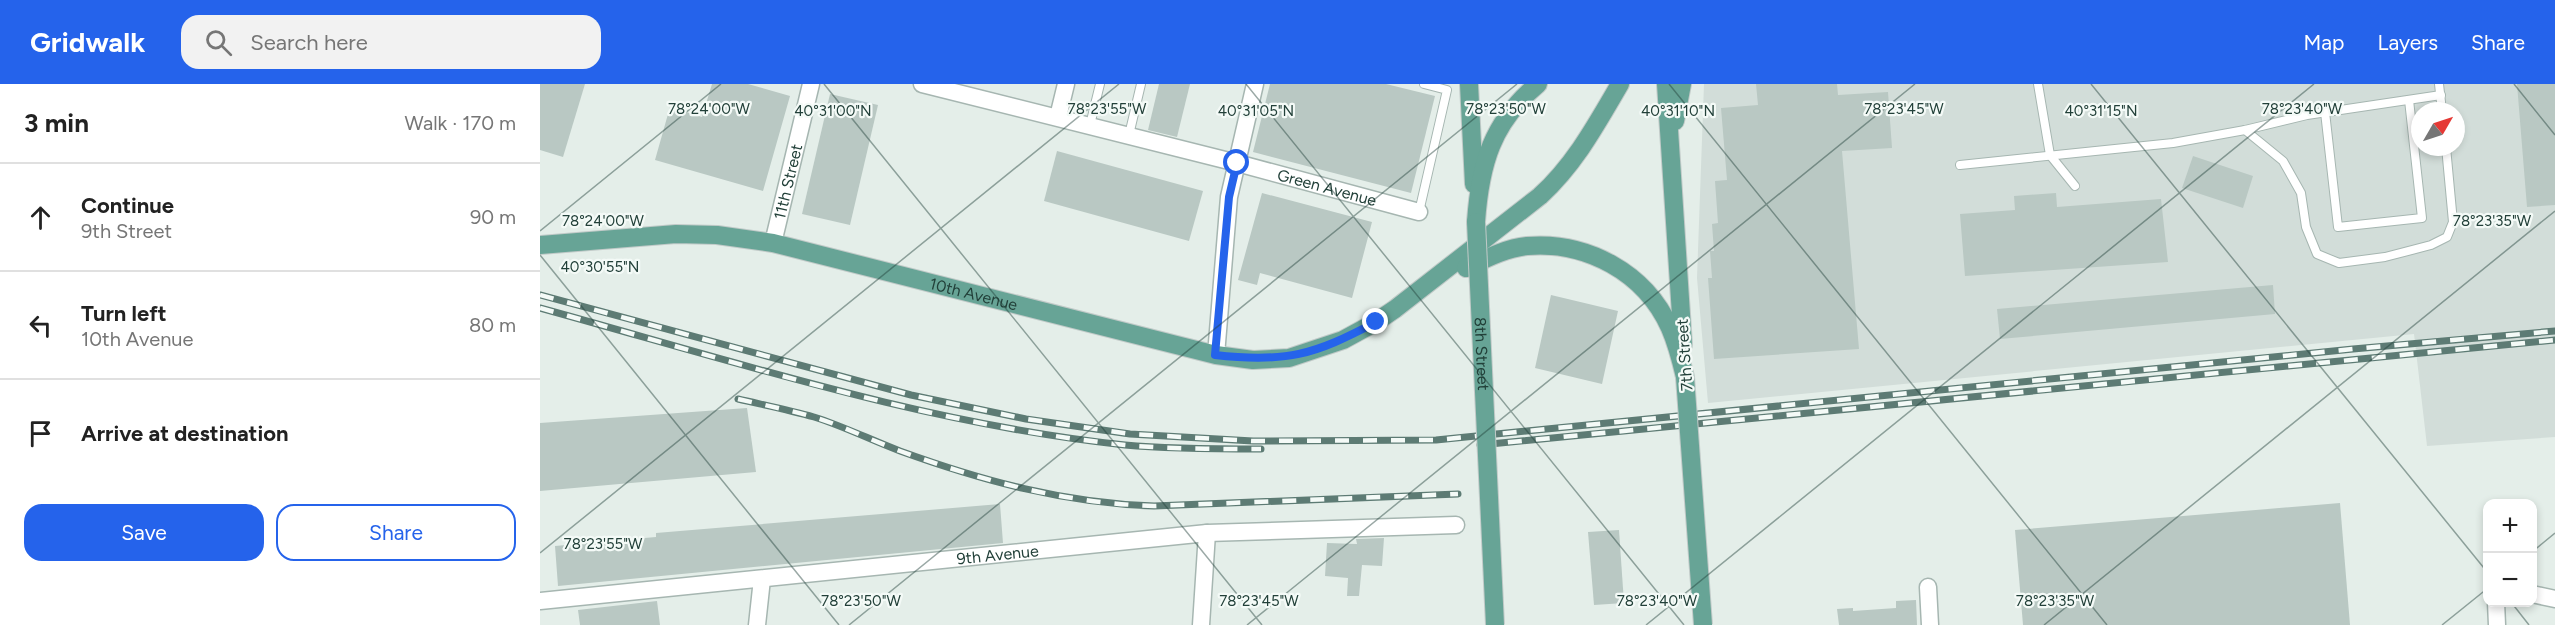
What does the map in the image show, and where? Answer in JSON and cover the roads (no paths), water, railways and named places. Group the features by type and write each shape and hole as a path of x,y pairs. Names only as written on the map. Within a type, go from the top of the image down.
{"main road":[{"name":"8th Street","path":"1469,84 1495,625"},
{"path":"1476,222 1482,171 1491,144 1506,116 1538,84"},
{"path":"1395,309 1540,196 1559,178 1581,150 1620,84"},
{"name":"7th Street","path":"1666,84 1703,625"},
{"path":"1672,174 1674,130 1682,84"},
{"name":"10th Avenue","path":"540,245 676,234 717,235 773,243 1215,355 1253,360 1298,355 1343,340 1395,309"},
{"path":"1395,309 1451,274 1491,256 1526,246 1563,247 1597,256 1624,271 1650,297 1670,326 1685,377"}],"street":[{"name":"11th Street","path":"773,243 812,84"},
{"name":"Green Avenue","path":"922,84 1129,135 1419,212"},
{"path":"1058,117 1066,84"},
{"path":"1215,355 1229,197 1255,84"},
{"name":"9th Avenue","path":"540,602 1207,533 1456,525"},
{"path":"1201,625 1207,533"},
{"path":"757,625 762,579"},
{"path":"1928,587 1930,625"},
{"path":"2537,595 2555,599"},
{"path":"2496,607 2497,625"}],"lane":[{"path":"1090,125 1100,84"},
{"path":"1129,135 1142,84"},
{"path":"1419,212 1447,90 1424,84"},
{"path":"2038,84 2050,155 2075,186"},
{"path":"2439,84 2441,102"},
{"path":"1960,165 2138,148 2245,130 2325,112 2441,96"},
{"path":"2325,112 2338,227 2422,218 2409,100"},
{"path":"2245,130 2283,161 2301,193 2306,227 2317,254 2339,262 2385,257 2431,245 2447,237 2453,222 2447,156"}],"railway":[{"path":"540,295 911,395 1026,419 1130,434 1253,441 1436,440 2555,331"},
{"path":"540,308 830,389 976,422 1125,445 1261,449"},
{"path":"1480,445 2555,340"},
{"path":"738,399 814,417 900,451 993,481 1088,500 1154,506 1458,494"}]}
